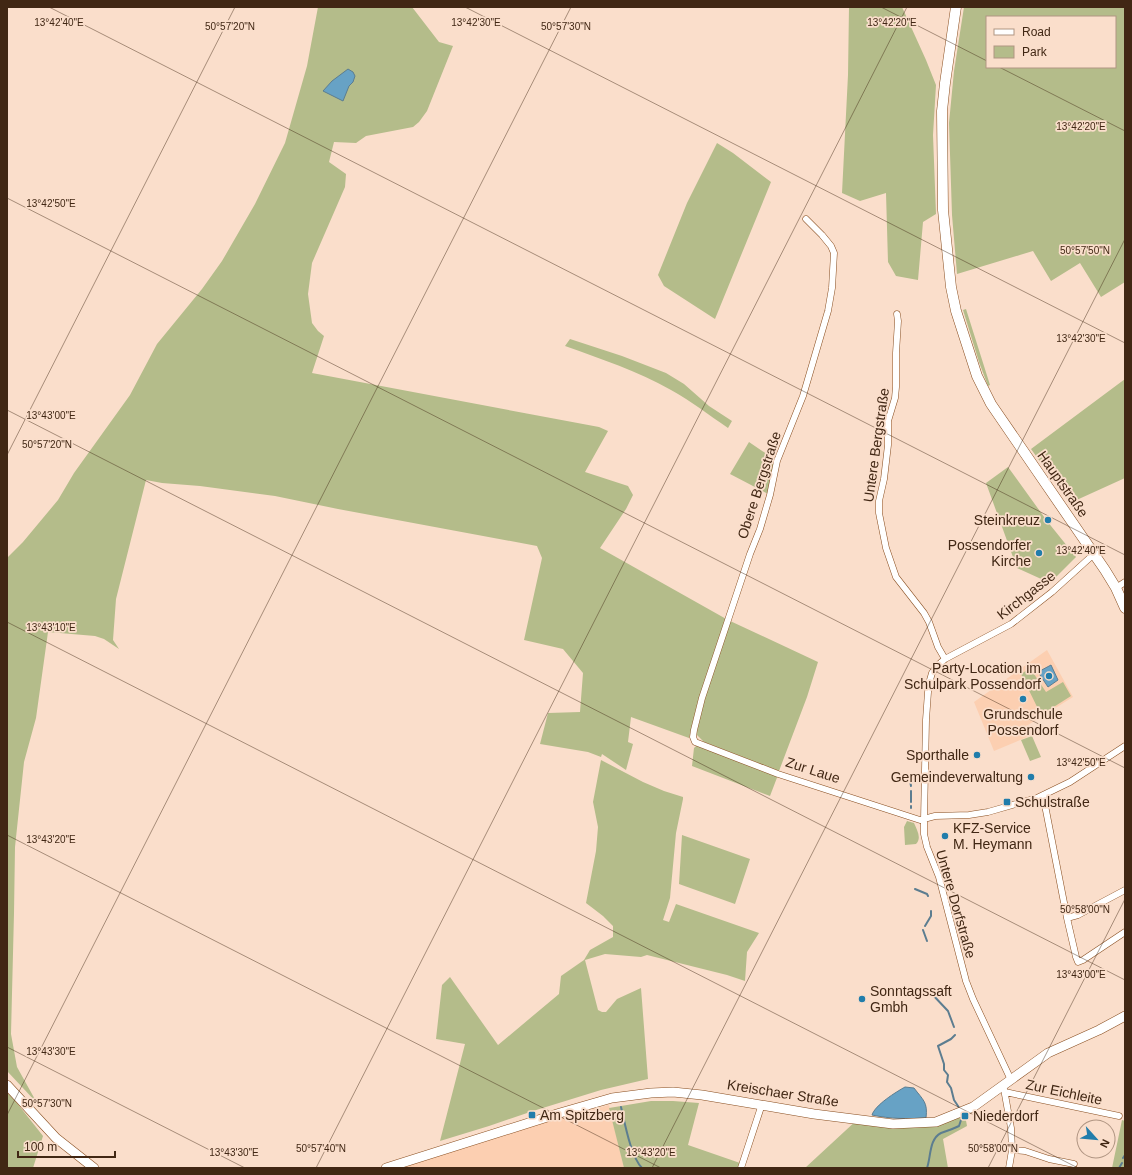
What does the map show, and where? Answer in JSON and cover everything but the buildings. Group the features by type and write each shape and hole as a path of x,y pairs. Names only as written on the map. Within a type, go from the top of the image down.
{"main road":[{"name":"Hauptstraße","path":"956,7 942,111 942,210 951,288 956,311 977,376 991,404 1105,570 1116,588 1125,608"},
{"name":"Kreischaer Straße","path":"386,1168 612,1098 652,1093 673,1092 702,1094 814,1114 893,1124 936,1122 973,1107 1007,1086 1048,1054 1124,1019"},
{"path":"7,1086 56,1138 94,1168"}],"street":[{"name":"Obere Bergstraße","path":"695,742 693,737 694,730 702,698 750,554 760,529 770,495 777,461 803,396 828,311 832,288 834,253 831,246 822,235 806,219"},
{"name":"Untere Bergstraße","path":"897,314 896,387 895,398 888,421 888,445 884,479 879,501 879,513 886,548 896,577 924,613 938,647 945,659"},
{"name":"Kirchgasse","path":"945,659 1011,624 1052,592 1094,554"},
{"path":"1116,588 1125,582"},
{"name":"Untere Dorfstraße","path":"945,659 932,673 928,692 926,720 924,834 927,847 939,877 966,981 1007,1086"},
{"name":"Zur Laue","path":"695,742 778,774 920,820 924,820"},
{"path":"924,820 935,816 969,815 988,812 1043,795 1081,775 1125,746"},
{"path":"1043,795 1067,918 1078,962 1125,932"},
{"path":"1067,918 1078,915 1125,890"},
{"name":"Zur Eichleite","path":"1009,1168 1012,1150 1007,1086 1119,1116"},
{"path":"741,1168 762,1104"},
{"path":"1012,1150 1024,1151 1049,1159 1074,1164"}],"shaded area":[{"name":"Grundschule Possendorf","path":"1047,650 1073,697 1028,725 1032,735 994,751 974,702"},
{"path":"609,1105 624,1168 397,1168 494,1137"}],"green space":[{"path":"318,7 412,7 439,42 453,46 427,111 419,122 413,127 366,136 356,143 334,142 329,162 346,174 345,187 312,263 308,294 312,323 324,336 312,373 599,427 608,431 585,472 628,486 633,495 626,509 600,548 728,620 818,662 807,697 779,771 704,742 697,735 699,698 689,738 631,717 628,742 633,744 626,770 602,754 601,757 588,752 540,744 548,713 580,712 583,673 563,649 524,640 542,558 537,546 275,496 146,480 116,599 113,640 119,649 104,639 95,636 48,632 36,718 24,762 15,847 11,1034 17,1067 37,1103 7,1071 7,558 23,542 58,500 74,473 130,395 157,344 202,289 222,261 255,204 285,143 307,66"},
{"path":"849,7 902,7 936,85 933,135 936,214 923,222 918,280 896,276 888,262 886,193 860,201 842,193 848,75"},
{"path":"964,7 1125,7 1125,282 1101,297 1080,263 1051,281 1033,251 957,274 952,215 949,123 954,71"},
{"path":"717,143 733,153 771,182 715,319 664,286 658,275 687,203"},
{"path":"966,309 990,385 988,386 963,310"},
{"path":"570,339 622,356 666,373 684,384 709,406 732,421 728,428 686,399 658,383 619,366 565,346"},
{"path":"1125,379 1125,478 1070,503 1031,449"},
{"path":"749,442 777,461 770,495 730,474"},
{"path":"1008,467 1047,521 1076,557 1050,583 1017,568 986,483"},
{"path":"1030,668 1046,692 1063,682 1071,696 1041,715 1021,674"},
{"path":"1032,736 1041,757 1030,761 1021,740"},
{"path":"697,745 778,775 770,796 692,766 694,748"},
{"path":"601,760 643,782 683,797 676,833 670,898 663,920 669,922 676,904 759,933 747,952 745,981 647,955 641,957 605,954 585,960 598,1010 602,1012 606,1012 617,999 641,988 648,1079 601,1090 440,1141 465,1044 436,1039 442,985 450,977 498,1045 559,994 561,976 584,960 590,950 613,937 613,926 586,903 596,851 598,827 593,802"},
{"path":"907,821 914,823 918,831 919,839 916,844 905,845 904,827"},
{"path":"682,835 750,859 735,904 679,884"},
{"path":"7,1092 43,1136 33,1168 7,1168"},
{"path":"651,1101 699,1103 688,1145 740,1163 738,1168 624,1168 609,1108"},
{"path":"965,1115 967,1126 943,1139 948,1168 805,1168 858,1119 952,1120"},
{"path":"1122,1120 1125,1121 1125,1168 1112,1168 1114,1159 1116,1159 1116,1149"}],"water":[{"path":"348,69 353,72 355,76 343,101 323,91 332,81"},
{"name":"Party-Location im Schulpark Possendorf","path":"1051,665 1058,680 1048,687 1038,672"},
{"path":"905,1087 914,1088 922,1099 926,1108 926,1118 912,1119 872,1115 881,1103"}],"waterway":[{"path":"910,780 911,786"},
{"path":"911,791 911,802"},
{"path":"915,889 927,894 928,896"},
{"path":"925,926 931,916 931,911"},
{"path":"923,930 927,941"},
{"path":"931,993 948,1011 954,1027"},
{"path":"955,1035 938,1046 944,1064 944,1070 948,1075 947,1082 951,1088 954,1100 960,1109"},
{"path":"621,1107 632,1148 638,1163 642,1168"},
{"path":"927,1168 934,1139 941,1133 959,1126 961,1120"},
{"path":"1119,1168 1122,1163"}],"place":[{"name":"Steinkreuz","path":"1048,520"},
{"name":"Possendorfer Kirche","path":"1039,553"},
{"name":"Party-Location im Schulpark Possendorf","path":"1049,676"},
{"name":"Grundschule Possendorf","path":"1023,699"},
{"name":"Sporthalle","path":"977,755"},
{"name":"Gemeindeverwaltung","path":"1031,777"},
{"name":"Schulstraße","path":"1007,802"},
{"name":"KFZ-Service M. Heymann","path":"945,836"},
{"name":"Sonntagssaft Gmbh","path":"862,999"},
{"name":"Am Spitzberg","path":"532,1115"},
{"name":"Niederdorf","path":"965,1116"}]}
